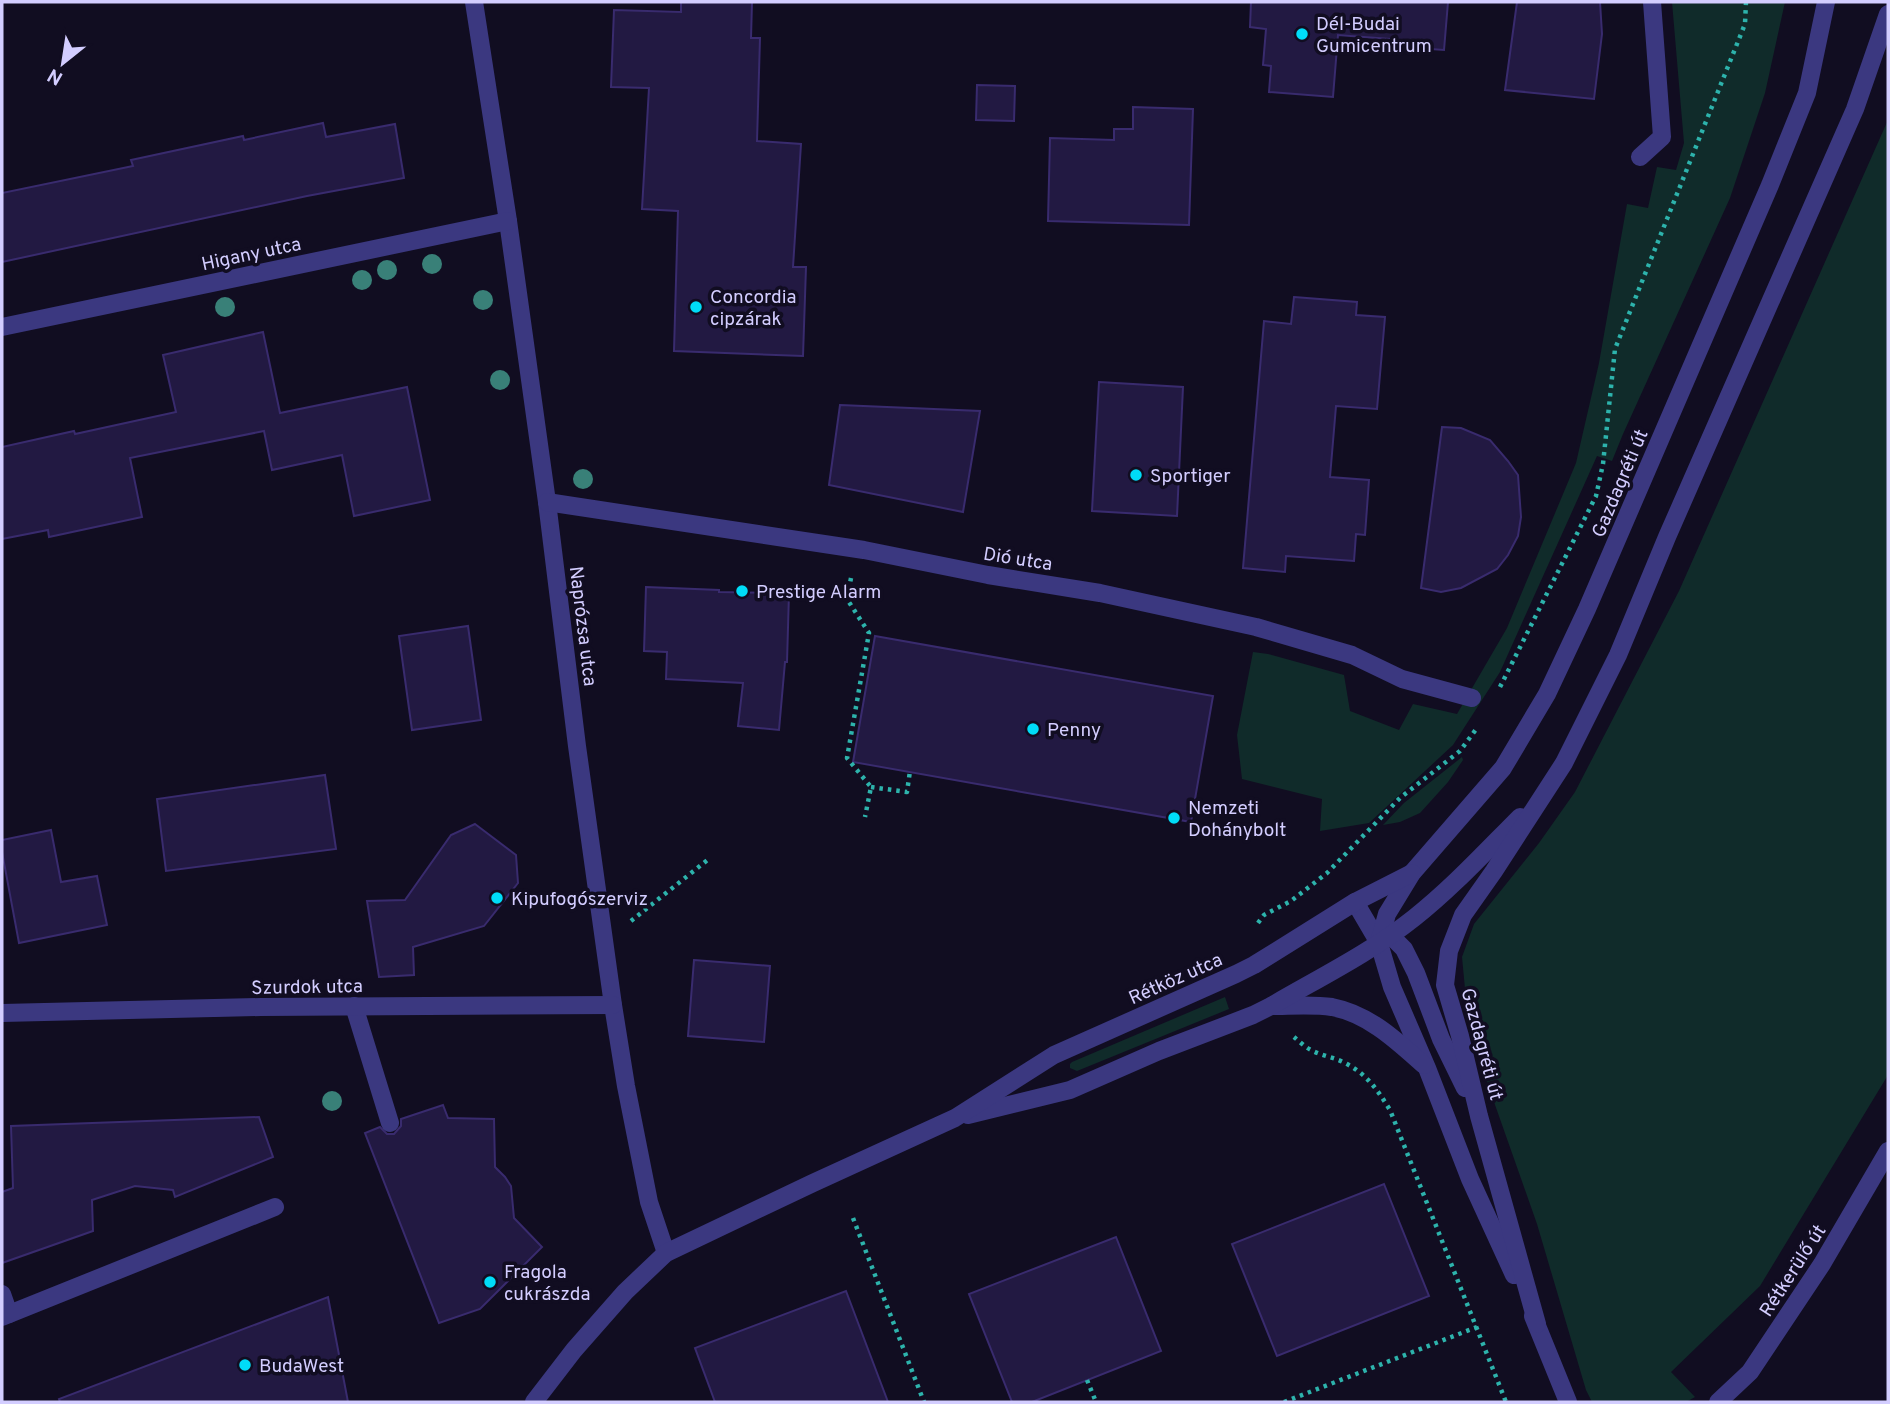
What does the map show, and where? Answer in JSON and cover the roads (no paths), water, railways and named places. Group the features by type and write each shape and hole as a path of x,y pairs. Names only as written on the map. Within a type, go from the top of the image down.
{"street":[{"name":"Naprózsa utca","path":"474,2 547,502 613,1005 649,1202 666,1252"},
{"path":"1640,157 1662,137 1652,2"},
{"name":"Gazdagréti út","path":"1568,1402 1537,1324 1470,1179 1392,987 1384,936 1387,914 1412,873 1503,768 1548,694 1775,174 1807,93 1826,2"},
{"name":"Gazdagréti út","path":"1537,1324 1445,985 1449,951 1463,915 1564,763 1618,655 1672,524 1855,109 1888,14"},
{"name":"Higany utca","path":"2,327 508,221"},
{"name":"Dió utca","path":"547,502 864,550 988,575 1100,593 1256,627 1352,655 1402,679 1472,698"},
{"name":"Gazdagréti út","path":"1384,936 1438,898 1543,794"},
{"name":"Rétköz utca","path":"534,1402 573,1350 666,1252 954,1118 1054,1055 1254,965 1355,902 1412,873"},
{"path":"1355,902 1384,936 1404,949 1441,1039 1479,1116"},
{"name":"Rétköz utca","path":"954,1118 1070,1090 1159,1051 1254,1015 1384,936"},
{"name":"Szurdok utca","path":"2,1013 354,1006 613,1005"},
{"path":"354,1006 390,1123"},
{"path":"1271,1006 1331,1007 1360,1016 1385,1031 1427,1068"},
{"name":"Rétkerülő út","path":"1718,1402 1750,1372 1822,1264 1888,1151"},
{"path":"2,1294 6,1315 275,1207"}],"place":[{"name":"Dél-Budai Gumicentrum","path":"1302,34"},
{"name":"Concordia cipzárak","path":"696,307"},
{"name":"Sportiger","path":"1136,475"},
{"name":"Prestige Alarm","path":"742,591"},
{"name":"Penny","path":"1033,729"},
{"name":"Nemzeti Dohánybolt","path":"1174,818"},
{"name":"Kipufogószerviz","path":"497,898"},
{"name":"Fragola cukrászda","path":"490,1282"},
{"name":"BudaWest","path":"245,1365"}]}
